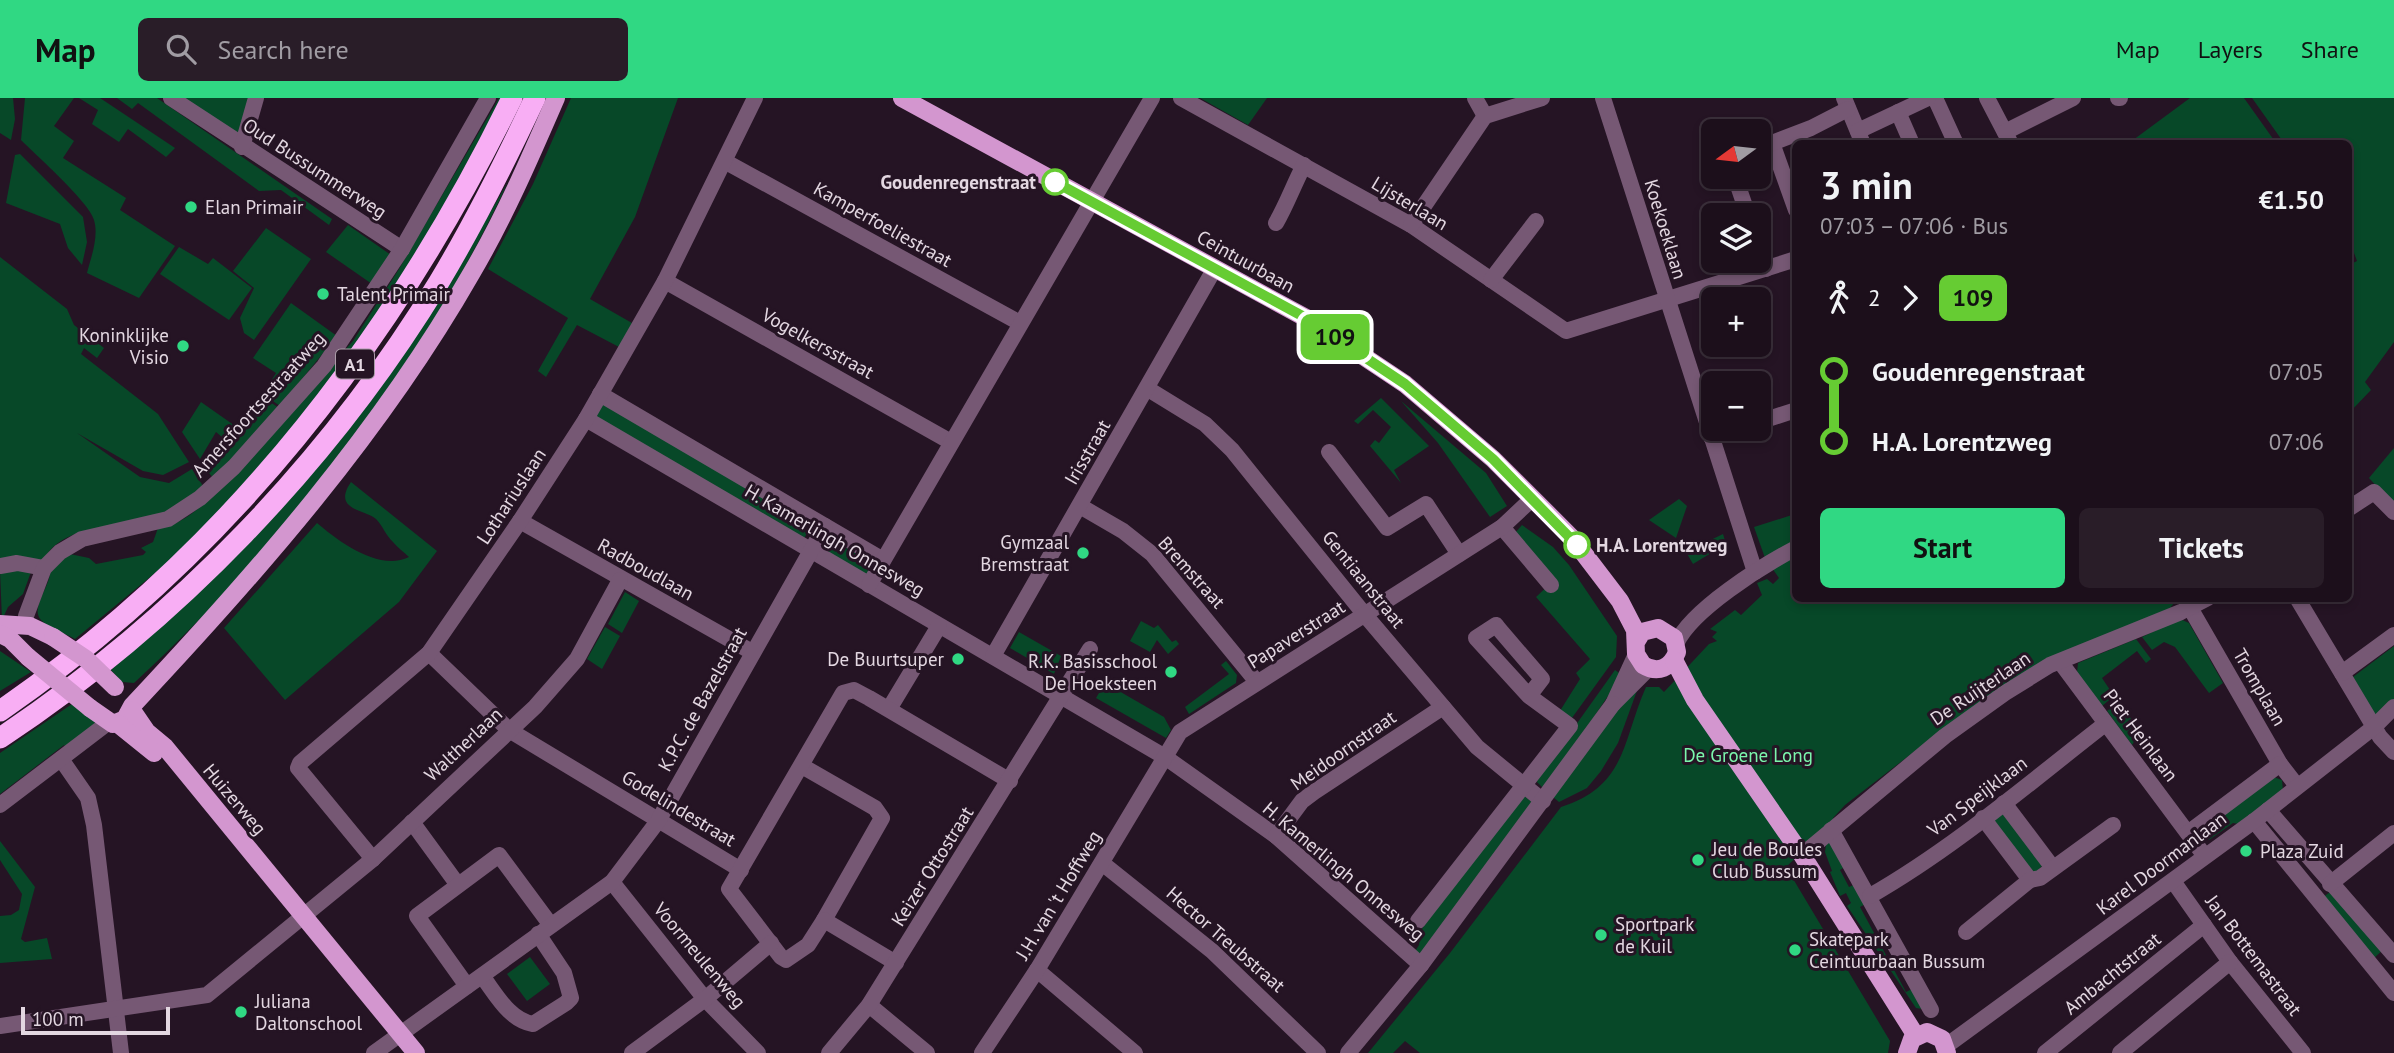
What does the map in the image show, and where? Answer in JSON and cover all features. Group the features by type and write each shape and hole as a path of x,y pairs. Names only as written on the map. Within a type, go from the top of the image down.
{"highway":[{"name":"A1","path":"0,711 102,633 178,565 248,496 302,433 405,293 455,210 512,98"},
{"name":"A1","path":"0,738 84,677 183,593 254,522 337,426 438,284 497,177 535,98"}],"main road":[{"path":"114,723 125,699 166,667 234,594 323,489 436,332 507,209 556,98"},
{"name":"Ceintuurbaan","path":"902,98 1306,318 1405,384 1493,459 1572,538 1620,601 1635,630 1636,648"},
{"name":"Ceintuurbaan","path":"1620,601 1658,629 1665,660"},
{"path":"0,624 24,626"},
{"path":"7,639 24,626"},
{"name":"Huizerweg","path":"24,626 53,637 86,659 125,699 147,732 165,747 302,918 416,1053"},
{"path":"1658,629 1642,632 1636,648 1665,660 1695,700 1802,855 1916,1036"},
{"name":"Huizerweg","path":"7,639 90,708 114,723 178,778 302,918"},
{"path":"1907,1053 1916,1036 1927,1032 1935,1034 1947,1050"},
{"name":"Huizerweg","path":"399,1035 405,1053"}],"street":[{"name":"Oud Bussummerweg","path":"171,98 242,147 402,249"},
{"path":"242,147 257,98"},
{"name":"Amersfoortsestraatweg","path":"24,626 44,568 72,543 168,519 200,498 234,467 324,366 402,249 488,98"},
{"name":"Lothariuslaan","path":"373,859 298,768 300,763 429,653 520,522 586,419 665,281 726,162 755,98"},
{"path":"869,585 1152,98"},
{"name":"Lijsterlaan","path":"1181,98 1411,225 1566,331 1667,300"},
{"path":"1475,98 1485,116"},
{"path":"1411,225 1485,116 1542,98"},
{"name":"Koekoeklaan","path":"1602,98 1701,406"},
{"path":"1792,140 1814,136 1846,103 1860,137 1898,112 1928,98"},
{"path":"1935,98 1954,140"},
{"path":"1987,98 2008,138 2073,98"},
{"path":"1898,112 1910,140"},
{"path":"1771,144 1792,140"},
{"path":"1771,158 1792,202"},
{"name":"Kamperfoeliestraat","path":"726,162 1020,323"},
{"path":"1276,223 1296,189 1296,181 1304,165"},
{"path":"1491,279 1536,221"},
{"path":"1771,267 1792,260"},
{"name":"Irisstraat","path":"993,656 1215,268"},
{"path":"1667,300 1753,273"},
{"name":"Vogelkersstraat","path":"665,281 951,442"},
{"name":"Gentiaanstraat","path":"1148,389 1205,424 1232,450 1365,615 1477,747 1543,801"},
{"name":"H. Kamerlingh Onnesweg","path":"600,394 883,560"},
{"path":"1771,418 1792,411"},
{"name":"H. Kamerlingh Onnesweg","path":"586,419 1165,757 1276,836 1421,965"},
{"name":"Koekoeklaan","path":"1712,441 1755,572"},
{"path":"1329,452 1387,528 1426,504 1459,554"},
{"path":"2352,506 2374,492 2394,512"},
{"name":"Papaverstraat","path":"1165,757 1180,732 1502,527 1533,498"},
{"name":"Bremstraat","path":"1080,506 1122,531 1152,554 1257,682"},
{"name":"Radboudlaan","path":"520,522 752,652"},
{"name":"K.P.C. de Bazelstraat","path":"374,1053 612,882 658,821 825,526"},
{"path":"1502,527 1551,584"},
{"path":"1658,629 1700,613 1755,572 1792,550"},
{"path":"0,566 17,564 44,568"},
{"name":"Waltherlaan","path":"0,1026 206,995 373,859 535,707 577,659 620,580"},
{"path":"2299,602 2374,727 2394,752"},
{"name":"De Ruijterlaan","path":"1802,855 1945,736 2005,693 2050,665 2060,663 2187,603"},
{"name":"Tromplaan","path":"2187,603 2280,764 2297,786"},
{"path":"1613,704 1665,660 1700,613"},
{"path":"889,709 939,626"},
{"path":"2342,673 2394,635"},
{"path":"1348,1053 1421,965 1613,704 1636,648"},
{"path":"1064,696 1090,649"},
{"name":"Godelindestraat","path":"429,653 509,730 741,870 731,886 731,893 771,943"},
{"name":"Piet Heinlaan","path":"2060,663 2204,855"},
{"path":"741,870 843,693 854,690 1010,781"},
{"name":"Keizer Ottostraat","path":"829,1053 869,1004 896,963 1064,696"},
{"path":"1418,921 1570,726 1529,696"},
{"name":"Meidoornstraat","path":"1276,836 1303,801 1314,792 1443,707"},
{"name":"Karel Doormanlaan","path":"1947,1050 2204,855 2254,821 2374,727 2394,707"},
{"path":"0,805 114,723"},
{"name":"Van Speijklaan","path":"1870,896 1899,879 2004,803 2105,724"},
{"name":"J.H. van 't Hoffweg","path":"982,1053 1037,970 1165,757"},
{"path":"61,759 88,798 94,825 121,1053"},
{"path":"2188,833 2280,764"},
{"path":"632,1053 705,999 771,943 781,957 790,958 808,945 824,920 882,818 875,808 802,766"},
{"path":"2004,803 2053,868"},
{"path":"2268,810 2330,884 2393,952"},
{"path":"1983,818 2030,880"},
{"path":"2254,821 2394,993"},
{"path":"412,822 458,885"},
{"path":"1966,932 2030,880 2040,878 2113,825"},
{"path":"1831,830 1931,1010"},
{"path":"2330,884 2394,833"},
{"path":"467,986 417,916 499,855 544,929 564,973 571,998 533,1024 523,1022 504,1005 482,976"},
{"name":"Hector Treubstraat","path":"1102,863 1212,951 1318,1053"},
{"name":"Jan Bottemastraat","path":"2173,881 2230,962 2303,1053"},
{"name":"Voormeulenweg","path":"612,882 705,999 758,1053"},
{"path":"824,920 896,963"},
{"name":"Ambachtstraat","path":"2045,1053 2204,925"},
{"path":"2120,1053 2230,962"},
{"path":"1037,970 1135,1053"},
{"path":"869,1004 927,1053"}],"green space":[{"path":"0,98 13,98 15,119 11,140 0,133"},
{"path":"25,98 74,98 54,126 74,141 63,158 126,198 120,210 175,246 139,298 87,273 95,240 94,220 73,191 21,140"},
{"path":"79,98 100,98 175,148 166,157 128,129 119,142 92,124 98,110"},
{"path":"117,98 157,98 332,219 329,225 281,190 259,191 138,103 132,109"},
{"path":"178,98 253,98 242,140"},
{"path":"499,98 502,98 409,270 304,418 189,545 75,639 44,623 38,615 39,602 50,568 65,553 89,558 96,564 143,555 146,552 141,548 153,542 158,528 181,521 212,497 353,341 399,269"},
{"path":"571,98 678,98 635,217 590,299 632,323 619,347 577,325 546,377 538,371 568,318 488,269 533,184"},
{"path":"1200,98 1267,98 1248,125"},
{"path":"2190,98 2244,98 2274,140 2221,138 2133,140"},
{"path":"2252,98 2394,98 2394,342 2365,382 2371,390 2352,410 2352,264 2357,261 2352,247 2352,140 2282,140"},
{"path":"20,154 83,217 87,242 82,265 68,248 60,224 6,203 15,155"},
{"path":"508,182 474,250 435,318 392,385 345,450 243,573 189,630 134,683 122,682 111,670 198,592 485,221"},
{"path":"348,225 391,255 372,284 326,252"},
{"path":"266,228 311,259 254,340 244,333 240,318 254,288 233,271"},
{"path":"179,247 208,264 213,258 252,288 229,320 160,274"},
{"path":"0,257 67,309 74,325 104,348 97,358 84,348 81,354 158,414 189,462 163,475 143,471 77,433 140,477 169,483 192,469 205,489 174,512 84,531 67,538 54,547 44,560 0,561"},
{"path":"291,303 337,336 280,406 263,394 276,373 253,358"},
{"path":"261,396 279,408 215,480 209,473 228,442 216,432 200,459 182,432 201,402 238,428"},
{"path":"1381,398 1429,446 1394,470 1401,483 1370,446 1375,440 1379,443 1391,427 1373,410 1358,424 1354,421"},
{"path":"1401,401 1486,473 1507,506 1490,517 1438,443"},
{"path":"602,403 812,525 803,540 595,419"},
{"path":"2394,448 2394,505 2369,478"},
{"path":"351,482 437,551 399,602 285,700 224,628 317,523 347,546 372,558 397,561 409,557 391,540 376,519 347,503 346,491"},
{"path":"1679,499 1687,506 1676,538 1649,520"},
{"path":"1792,515 1792,543 1765,558 1754,527"},
{"path":"1522,525 1553,547 1569,565 1617,636 1616,657 1569,722 1558,714 1580,679 1576,673 1590,659 1536,597 1555,579 1515,533"},
{"path":"1723,534 1726,544 1693,564 1686,552"},
{"path":"831,538 871,561 874,568 866,577 821,551 825,540"},
{"name":"De Groene Long","path":"1792,555 1792,602 2175,602 2172,610 2059,657 1937,734 1845,805 1833,818 1834,822 1786,867 1890,1041 1888,1053 1420,1053 1405,1041 1393,1053 1368,1053 1450,953 1561,807 1583,798 1611,774 1626,743 1646,687 1659,687 1664,692 1709,644 1717,641 1712,637 1717,632 1710,629 1735,610 1741,615 1762,595 1757,583 1767,579 1773,584 1779,578 1772,568"},
{"path":"18,567 31,572 23,594 8,607 2,620 0,571"},
{"path":"625,592 639,601 622,633 608,624"},
{"path":"2180,619 2189,623 2223,683 2209,693 2175,647 2164,642 2152,650 2142,637"},
{"path":"1141,621 1154,628 1158,625 1172,642 1176,640 1179,644 1168,654 1157,640 1150,652 1130,641"},
{"path":"605,627 620,636 602,669 587,659"},
{"path":"1019,632 1061,656 1054,674 1010,648"},
{"path":"2136,639 2151,659 2146,663 2137,651 2102,678 2114,696 2102,706 2077,673 2078,663"},
{"path":"2394,646 2394,700 2376,718 2353,677"},
{"path":"0,651 31,672 0,691"},
{"path":"1226,661 1237,675 1236,683 1189,714 1185,707 1229,674 1221,665"},
{"path":"1615,670 1622,675 1545,790 1537,782 1538,778"},
{"path":"1105,683 1164,717 1171,730 1166,738 1096,698"},
{"path":"1635,686 1638,688 1618,743 1601,771 1587,788 1559,802 1553,797"},
{"path":"2119,701 2140,732 2132,745 2107,711"},
{"path":"72,704 95,722 92,729 67,749 64,745 0,794 0,753"},
{"path":"2271,776 2282,780 2283,791 2239,824 2233,823 2209,840 2200,828"},
{"path":"1523,795 1532,802 1422,954 1414,953 1419,945 1421,930"},
{"path":"2000,814 2005,814 2043,865 2034,874 1994,820"},
{"path":"0,841 35,887 21,939 25,942 47,938 52,959 0,963 0,916 11,915 19,910 22,894 0,860"},
{"path":"1830,842 1846,866 1840,870 1849,887 1856,884 1867,903 1860,907 1906,992 1916,987 1928,1010 1916,1008 1847,906 1851,903 1846,893 1840,896 1825,852 1826,844"},
{"path":"2330,892 2385,948 2373,959 2322,898"},
{"path":"530,957 550,984 527,1001 507,974"}],"bus line":[{"name":"109","path":"1055,182 1306,318 1405,384 1493,459 1577,545"}],"place":[{"name":"Goudenregenstraat","path":"1055,182"},
{"name":"Elan Primair","path":"191,207"},
{"name":"Talent Primair","path":"323,294"},
{"name":"Koninklijke Visio","path":"183,346"},
{"name":"H.A. Lorentzweg","path":"1577,545"},
{"name":"Gymzaal Bremstraat","path":"1083,553"},
{"name":"De Buurtsuper","path":"958,659"},
{"name":"R.K. Basisschool De Hoeksteen","path":"1171,672"},
{"name":"Plaza Zuid","path":"2246,851"},
{"name":"Jeu de Boules Club Bussum","path":"1698,860"},
{"name":"Sportpark de Kuil","path":"1601,935"},
{"name":"Skatepark Ceintuurbaan Bussum","path":"1795,950"},
{"name":"Juliana Daltonschool","path":"241,1012"}]}
